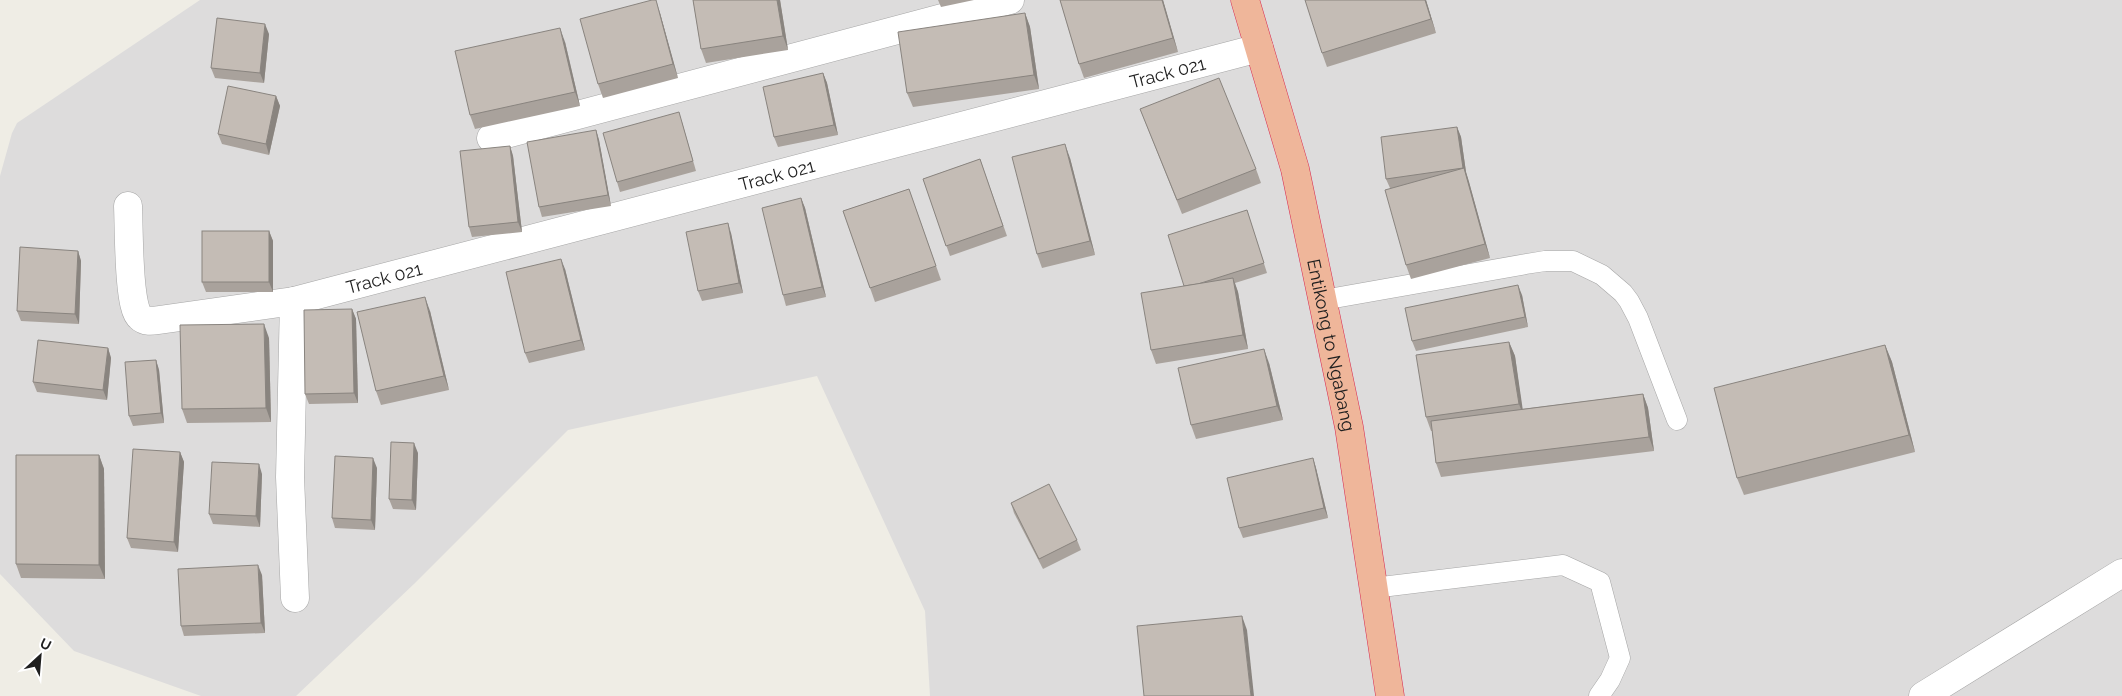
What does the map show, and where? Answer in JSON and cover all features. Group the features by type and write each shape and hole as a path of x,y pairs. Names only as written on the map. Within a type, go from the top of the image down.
{"highway":[{"name":"Entikong to Ngabang","path":"1245,0 1295,169 1323,300 1349,427 1390,696"}],"street":[{"path":"491,138 1010,0"},
{"name":"Track 021","path":"128,206 131,278 135,310 139,317 148,321 154,321 294,300 1259,48"},
{"path":"294,300 290,476 295,598"},
{"path":"1923,696 2122,573"}],"lane":[{"path":"1323,300 1545,261 1573,261 1602,275 1629,301 1638,318 1676,420"},
{"path":"1373,588 1563,565 1600,582 1620,658 1600,696"}],"shaded area":[{"path":"200,0 2122,0 2122,696 930,696 925,611 817,376 568,430 415,583 296,696 201,696 74,651 0,574 0,176 12,133 17,123"}],"building":[{"path":"656,0 673,64 598,84 580,19"},
{"path":"693,0 777,0 783,36 701,49"},
{"path":"1060,0 1162,0 1173,38 1079,64"},
{"path":"1305,0 1425,0 1431,19 1322,53"},
{"path":"1025,13 1034,75 907,93 898,32"},
{"path":"217,18 265,24 260,73 211,68"},
{"path":"560,28 575,92 470,115 455,51"},
{"path":"823,73 834,125 774,137 763,87"},
{"path":"1219,78 1256,169 1177,200 1140,109"},
{"path":"228,86 276,96 266,144 218,134"},
{"path":"679,112 693,161 617,182 603,133"},
{"path":"1457,127 1463,168 1386,179 1381,137"},
{"path":"596,130 608,195 539,207 527,142"},
{"path":"1065,144 1090,241 1037,254 1012,157"},
{"path":"510,146 518,222 469,227 460,151"},
{"path":"980,159 1003,226 946,246 923,179"},
{"path":"1464,168 1485,244 1406,265 1385,190"},
{"path":"909,189 936,266 870,288 843,211"},
{"path":"801,198 822,287 783,295 762,208"},
{"path":"1247,210 1264,263 1198,284 1184,286 1168,235"},
{"path":"728,223 739,283 698,291 686,232"},
{"path":"202,231 269,231 269,282 202,282"},
{"path":"20,247 78,251 75,314 17,311"},
{"path":"561,259 581,340 525,353 506,272"},
{"path":"1233,278 1243,335 1151,350 1141,293"},
{"path":"1518,285 1525,317 1412,341 1405,308"},
{"path":"425,297 444,376 376,391 357,312"},
{"path":"352,309 354,393 305,394 304,310"},
{"path":"264,324 266,408 182,409 180,325"},
{"path":"38,340 108,348 103,390 33,382"},
{"path":"1509,342 1519,404 1426,417 1416,355"},
{"path":"1885,345 1909,435 1737,478 1714,388"},
{"path":"1264,349 1277,406 1191,425 1178,368"},
{"path":"156,360 161,413 129,416 125,362"},
{"path":"1643,394 1649,437 1436,463 1431,421"},
{"path":"391,442 414,443 412,500 389,499"},
{"path":"133,449 180,452 174,542 127,538"},
{"path":"16,455 99,455 99,565 16,564"},
{"path":"335,456 373,458 371,520 332,518"},
{"path":"1313,458 1324,508 1239,528 1227,478"},
{"path":"212,462 259,464 256,516 209,514"},
{"path":"1049,484 1077,540 1039,559 1011,503"},
{"path":"258,565 261,623 181,626 178,569"},
{"path":"1242,616 1251,696 1144,696 1137,626"}]}
